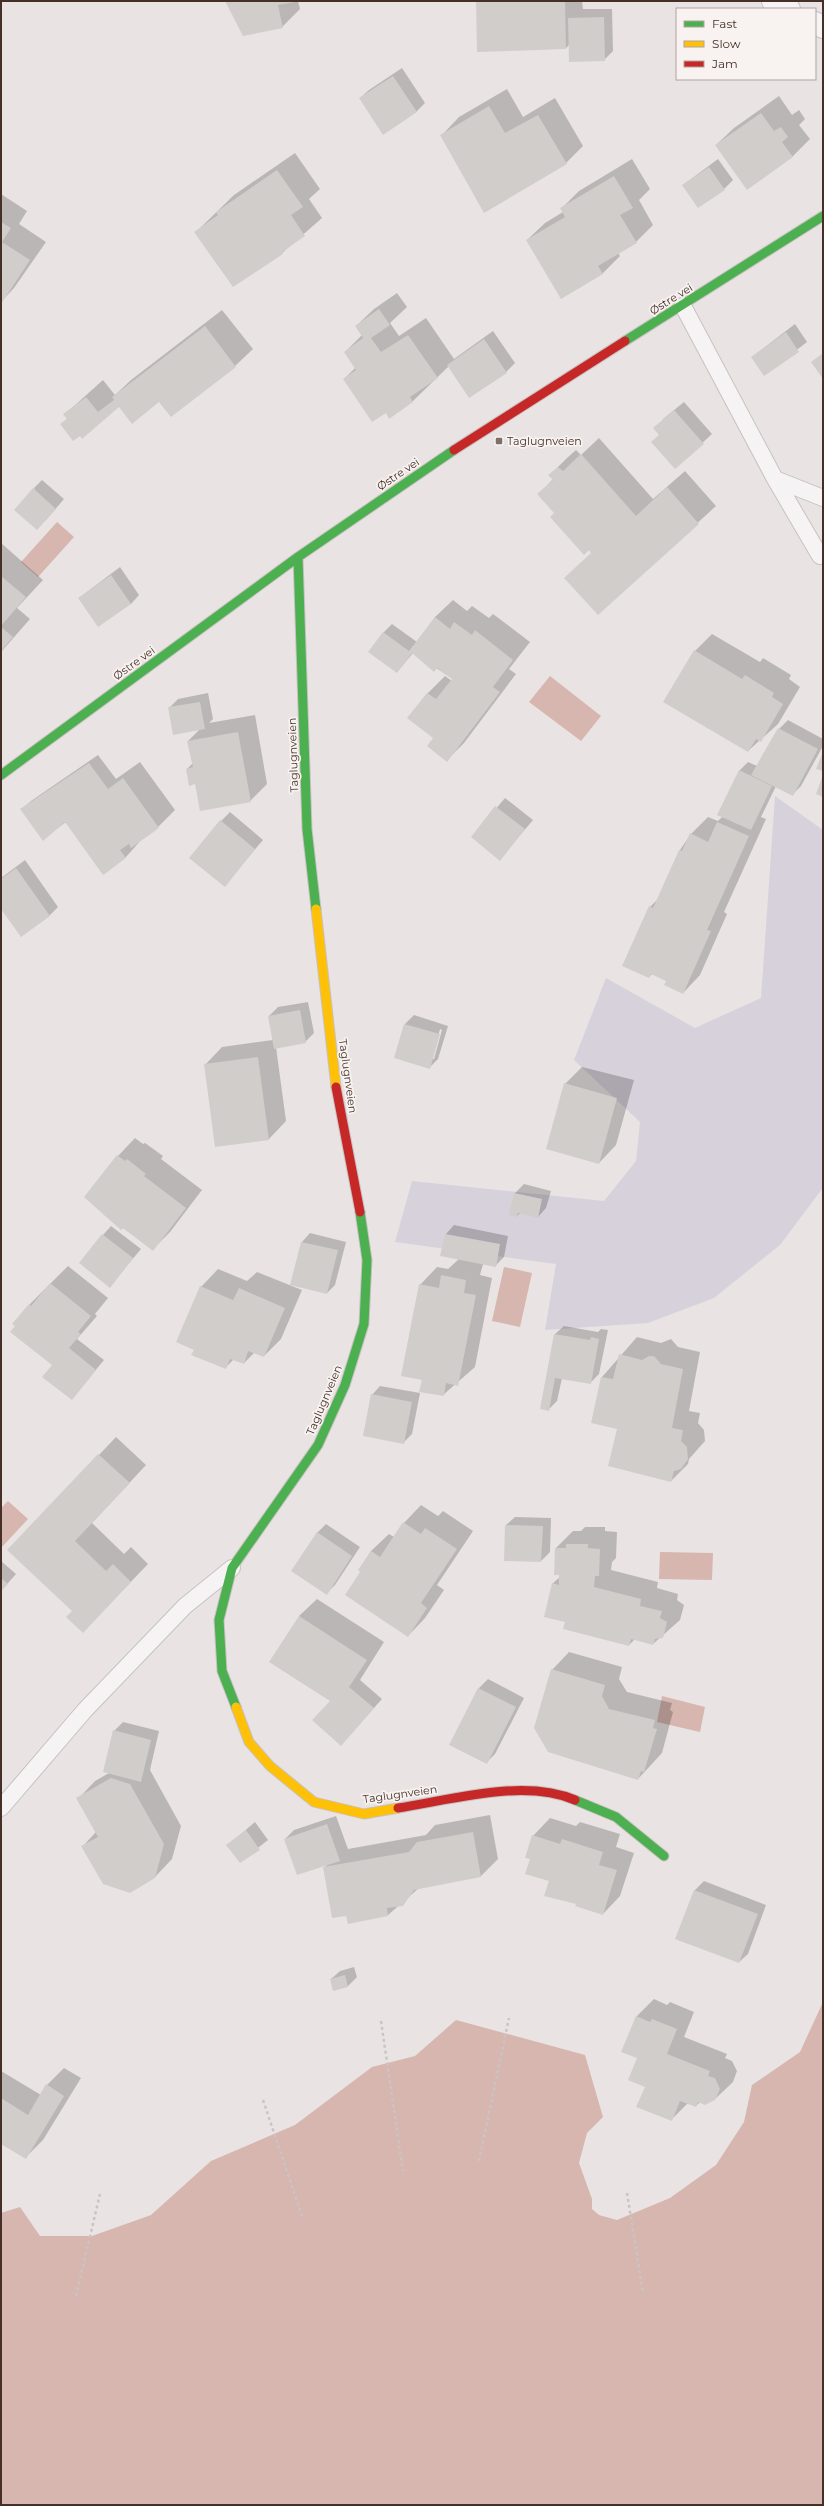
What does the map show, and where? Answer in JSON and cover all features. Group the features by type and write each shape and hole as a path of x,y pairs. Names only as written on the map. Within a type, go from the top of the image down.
{"street":[{"path":"774,1 787,8"},
{"name":"Østre vei","path":"1,775 298,557 456,449 823,216"},
{"name":"Taglugnveien","path":"298,557 307,828 338,1101 354,1176 367,1260 364,1324 346,1385 318,1445 232,1568 219,1620 222,1671 249,1742 270,1766 314,1802 364,1814 509,1790 560,1793 616,1817 664,1856"}],"lane":[{"path":"683,306 775,479 820,556"},
{"path":"775,479 823,498"},
{"path":"1,1808 91,1704 185,1606 232,1568"}],"path":[{"path":"479,2161 509,2018"},
{"path":"381,2021 403,2171"},
{"path":"263,2100 303,2219"},
{"path":"627,2193 643,2293"},
{"path":"76,2296 100,2194"}],"shaded area":[{"path":"57,522 74,537 38,577 21,562"},
{"path":"550,676 601,716 581,741 529,702"},
{"path":"775,796 823,830 822,1189 780,1245 714,1298 648,1323 545,1330 556,1264 395,1242 412,1181 604,1201 636,1161 640,1122 574,1060 606,978 695,1028 761,998"},
{"path":"504,1267 532,1273 520,1327 492,1321"},
{"path":"8,1501 28,1519 1,1548 1,1508"},
{"path":"660,1552 713,1553 712,1580 659,1579"},
{"path":"662,1696 705,1707 700,1732 657,1722"},
{"path":"823,2002 823,2505 1,2505 1,2213 20,2207 40,2236 92,2236 151,2215 211,2161 295,2125 372,2067 415,2056 456,2020 585,2055 603,2117 587,2133 579,2163 592,2199 592,2209 599,2215 617,2220 670,2198 716,2165 744,2122 752,2085 800,2052"}],"building":[{"path":"225,1 295,2 278,5 283,28 243,36"},
{"path":"476,1 565,1 566,49 477,52"},
{"path":"604,17 605,61 569,62 568,18"},
{"path":"393,76 417,112 383,135 359,98"},
{"path":"489,106 505,133 538,115 567,164 484,213 440,135"},
{"path":"761,113 774,131 781,127 788,137 782,142 793,157 747,190 715,145"},
{"path":"709,167 725,190 698,208 682,185"},
{"path":"277,170 303,207 291,215 305,236 282,252 283,254 233,287 194,232 218,215 216,212"},
{"path":"614,176 633,208 620,215 637,243 598,266 603,274 561,299 526,240 565,217 560,208"},
{"path":"1,222 11,228 2,242 30,260 1,304"},
{"path":"379,309 390,325 371,338 381,352 408,335 438,378 410,397 413,402 389,419 386,413 372,422 343,379 356,370 344,352 363,338 355,326"},
{"path":"205,326 236,367 171,417 159,402 132,424 119,407 82,439 80,436 73,441 60,424 67,419 63,414 86,397 98,412 114,400 112,397"},
{"path":"786,332 799,352 764,376 751,357"},
{"path":"484,339 507,373 469,398 447,365"},
{"path":"823,353 823,379 811,362"},
{"path":"674,410 704,444 675,469 651,442 659,435 653,428"},
{"path":"581,454 636,516 667,487 699,524 598,615 564,578 591,553 589,550 584,555 550,517 554,513 537,494 553,480 548,475 558,467 563,471"},
{"path":"33,488 56,509 37,530 14,510"},
{"path":"111,575 131,604 98,627 78,598"},
{"path":"1,576 26,597 1,626"},
{"path":"435,617 450,629 454,622 472,635 475,630 513,660 493,687 500,692 447,762 427,746 433,738 407,718 427,693 436,699 452,679 437,668 434,672 412,653 397,673 368,652 383,632 409,651"},
{"path":"1,627 13,637 1,651"},
{"path":"694,650 742,679 745,675 774,693 772,697 783,704 761,742 756,739 748,752 663,702"},
{"path":"200,702 205,729 173,735 168,707"},
{"path":"778,728 818,749 793,796 751,775"},
{"path":"238,732 251,802 200,811 195,784 189,786 186,769 193,767 187,741"},
{"path":"823,752 823,771 816,769"},
{"path":"89,763 108,789 123,778 159,828 131,848 129,844 120,850 126,858 103,875 65,822 43,841 20,809"},
{"path":"739,770 772,786 751,830 717,815"},
{"path":"823,775 823,797 816,794"},
{"path":"495,806 525,829 500,861 471,837"},
{"path":"220,820 255,849 225,887 189,858"},
{"path":"717,822 749,836 707,930 711,931 683,994 664,985 666,981 651,974 649,978 622,966 649,906 653,908 679,850 682,851 690,833 708,842"},
{"path":"16,868 50,916 21,937 1,909 1,879"},
{"path":"300,1010 306,1043 274,1049 268,1016"},
{"path":"404,1024 440,1034 430,1069 394,1058"},
{"path":"258,1057 269,1140 215,1147 204,1064"},
{"path":"564,1083 617,1098 599,1164 546,1149"},
{"path":"117,1155 125,1161 127,1159 146,1174 144,1176 186,1208 153,1251 123,1228 121,1230 84,1197"},
{"path":"514,1193 542,1199 538,1218 518,1213 517,1217 509,1215"},
{"path":"102,1234 133,1258 110,1288 79,1263"},
{"path":"445,1234 500,1244 496,1267 440,1256"},
{"path":"301,1242 338,1250 327,1294 290,1285"},
{"path":"441,1275 466,1280 464,1293 476,1295 458,1386 446,1383 444,1396 419,1392 422,1380 401,1376 419,1284 439,1288"},
{"path":"50,1283 91,1316 78,1332 81,1334 69,1348 96,1370 72,1400 42,1377 52,1365 10,1332 15,1326 12,1324 29,1304 31,1306"},
{"path":"200,1286 233,1300 239,1288 285,1308 264,1357 248,1351 244,1364 230,1359 226,1369 191,1355 194,1350 176,1342"},
{"path":"554,1334 590,1340 591,1337 599,1339 591,1384 555,1378 549,1411 540,1409"},
{"path":"619,1354 642,1360 649,1356 654,1356 661,1364 683,1369 672,1428 683,1430 681,1441 687,1447 688,1459 681,1469 674,1471 671,1482 608,1466 617,1429 591,1423 601,1377 613,1379"},
{"path":"371,1394 412,1402 404,1444 363,1436"},
{"path":"98,1454 130,1483 75,1541 106,1571 113,1564 131,1582 83,1633 66,1617 72,1611 7,1550"},
{"path":"403,1522 421,1534 425,1528 457,1549 421,1603 427,1608 408,1637 345,1595 360,1572 358,1570 371,1551 380,1557"},
{"path":"505,1525 543,1526 541,1562 504,1561"},
{"path":"317,1532 352,1556 327,1595 291,1571"},
{"path":"566,1544 588,1544 588,1548 600,1549 599,1576 595,1576 594,1587 641,1599 640,1606 662,1611 660,1618 667,1622 663,1638 655,1639 653,1645 631,1639 629,1646 563,1629 565,1622 544,1617 552,1583 559,1585 559,1575 554,1575 555,1548 566,1548"},
{"path":"1,1578 8,1584 1,1591"},
{"path":"299,1616 367,1660 349,1687 374,1708 341,1746 312,1720 330,1701 269,1662"},
{"path":"551,1669 605,1685 602,1696 609,1709 655,1720 653,1728 657,1729 644,1772 641,1771 638,1780 548,1752 534,1728"},
{"path":"478,1688 516,1707 487,1764 449,1745"},
{"path":"113,1730 151,1740 141,1782 103,1772"},
{"path":"111,1778 130,1784 164,1844 155,1878 130,1893 103,1884 81,1846 98,1837 76,1798"},
{"path":"327,1824 340,1861 297,1875 284,1839"},
{"path":"246,1830 260,1850 240,1863 226,1845"},
{"path":"473,1832 481,1877 414,1890 403,1906 387,1908 388,1916 348,1924 346,1916 332,1918 323,1867 409,1852 417,1842"},
{"path":"532,1835 560,1844 562,1839 603,1852 599,1865 617,1870 603,1915 575,1906 576,1904 544,1896 549,1881 525,1874 530,1859 525,1858"},
{"path":"694,1890 758,1914 739,1963 675,1939"},
{"path":"345,1975 348,1987 333,1991 330,1979"},
{"path":"636,2016 650,2022 652,2019 677,2029 667,2054 710,2071 708,2076 715,2078 720,2089 715,2100 705,2105 698,2102 696,2107 680,2101 672,2121 636,2107 645,2087 628,2080 637,2058 621,2052"},
{"path":"46,2084 64,2096 26,2159 1,2144 1,2098 28,2115"}],"traffic: fast":[{"path":"625,341 823,216"},
{"path":"1,775 298,557 454,450"},
{"path":"298,557 307,829 316,909"},
{"path":"236,1707 222,1671 219,1620 232,1568 318,1445 345,1385 364,1324 367,1260 360,1212"},
{"path":"575,1800 616,1817 664,1856"}],"traffic: slow":[{"path":"316,909 336,1087"},
{"path":"236,1707 249,1742 270,1766 314,1802 364,1814 398,1808"}],"traffic: jam":[{"path":"454,450 625,341"},
{"path":"336,1087 360,1212"},
{"path":"398,1808 464,1796 511,1791 533,1791 555,1794 575,1800"}],"place":[{"name":"Taglugnveien","path":"499,441"}]}
